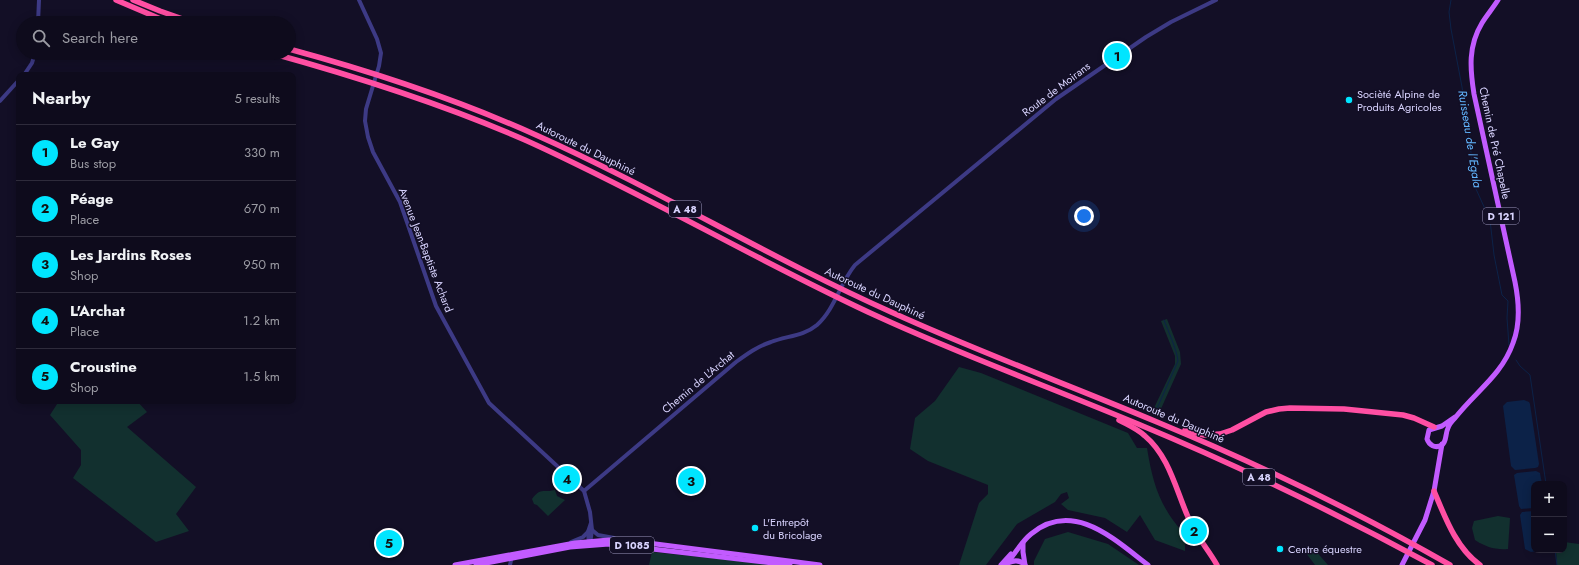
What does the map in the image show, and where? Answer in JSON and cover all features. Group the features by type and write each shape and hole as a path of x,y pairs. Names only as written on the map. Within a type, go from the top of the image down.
{"highway":[{"path":"116,0 154,16"},
{"path":"133,0 174,16"},
{"name":"Autoroute du Dauphiné","path":"296,51 381,75 424,90 520,128 605,168 846,292 937,332 1158,422 1237,456 1324,497 1450,565"},
{"name":"Autoroute du Dauphiné","path":"296,60 402,92 457,112 524,140 597,174 784,272 859,308 927,338 1180,442 1262,479 1349,521 1432,565"},
{"path":"1081,401 1134,428 1152,442 1162,457 1177,487 1188,518 1195,532 1217,565"},
{"path":"1158,422 1199,434 1212,436 1232,430 1260,414 1274,409 1326,409 1403,415 1436,427"},
{"path":"1434,491 1461,546 1480,565"}],"main road":[{"name":"Chemin de Pré Chapelle","path":"1446,435 1447,428 1455,417 1494,377 1502,365 1513,343 1518,322 1518,299 1515,282 1470,71 1470,60 1474,41 1481,24 1498,0"},
{"name":"Chemin de Pré Chapelle","path":"1436,427 1455,417"},
{"path":"1402,565 1425,520 1434,491 1439,462 1442,444 1446,435 1443,430 1436,427 1429,430 1426,436 1428,442 1433,446 1439,462"},
{"path":"1433,446 1442,444"},
{"path":"1000,565 1033,533 1046,525 1065,521 1078,522 1091,526 1107,534 1148,565"},
{"name":"D 1085","path":"476,565 558,546 589,542 626,541 820,565"},
{"name":"D 1085","path":"455,565 589,542 626,544 790,565"},
{"path":"1007,564 1023,542"},
{"path":"1023,542 1025,565"},
{"path":"1007,564 1017,560 1025,565"}],"street":[{"path":"38,16 39,0"},
{"name":"Avenue Jean-Baptiste Achard","path":"358,0 380,49 381,57 365,115 370,146 400,202 436,306 478,386 489,403 584,491"},
{"name":"Route de Moirans","path":"846,278 855,265 1056,99 1115,57 1161,28 1216,0"},
{"path":"26,72 33,60"},
{"path":"0,102 16,83"},
{"name":"Chemin de L'Archat","path":"584,491 736,362 761,346 772,341 794,336 813,328 823,319 846,278"},
{"path":"584,491 590,512 591,523 589,542"},
{"path":"590,533 626,541"},
{"path":"558,546 583,538 590,533"},
{"path":"510,565 512,556"}],"green space":[{"path":"1167,319 1180,352 1181,364 1160,411 1154,408 1175,364 1175,356 1161,321"},
{"path":"959,367 981,373 1128,433 1137,448 1147,448 1152,473 1159,495 1169,515 1185,535 1185,551 1155,540 1140,515 1127,532 1105,518 1068,510 1061,504 1069,498 1067,492 1061,494 1055,502 1017,524 986,565 959,565 979,503 988,494 988,485 928,461 910,449 915,418 935,401"},
{"path":"57,404 140,404 147,412 127,427 196,487 176,514 189,531 156,542 73,478 81,465 81,450 50,415"},
{"path":"555,490 557,496 565,500 548,516 534,504 532,499 535,495 542,491"},
{"path":"1498,516 1510,518 1508,549 1491,548 1475,540 1472,528 1474,521"},
{"path":"1068,532 1108,544 1139,565 1034,565 1034,561 1045,539"},
{"path":"1567,542 1579,544 1579,565 1557,565 1556,553 1567,553"},
{"path":"1314,549 1328,565 1315,565 1306,553"},
{"path":"652,552 757,563 771,565 649,565"}],"water":[{"path":"1524,400 1530,404 1539,464 1538,467 1535,468 1515,470 1511,466 1503,406 1507,402"},
{"path":"1536,471 1540,473 1541,481 1531,481 1531,508 1521,509 1519,506 1514,475 1517,473"},
{"path":"1531,511 1531,552 1525,549 1520,515 1522,512"}],"waterway":[{"name":"Ruisseau de l'Egala","path":"1451,0 1449,12 1451,29 1462,87 1476,189 1490,220 1494,255 1502,295 1508,301 1507,318 1509,345"},
{"path":"1155,413 1178,361 1164,320"},
{"name":"Ruisseau de l'Egala","path":"1516,360 1530,375 1546,481"},
{"name":"Ruisseau de l'Egala","path":"1555,553 1557,565"}],"place":[{"name":"Le Gay","path":"1117,56"},
{"name":"Socièté Alpine de Produits Agricoles","path":"1349,100"},
{"name":"L'Archat","path":"567,479"},
{"name":"Les Jardins Roses","path":"691,481"},
{"name":"L'Entrepôt du Bricolage","path":"755,528"},
{"name":"Péage","path":"1194,531"},
{"name":"Croustine","path":"389,543"},
{"name":"Centre équestre","path":"1280,549"}]}
